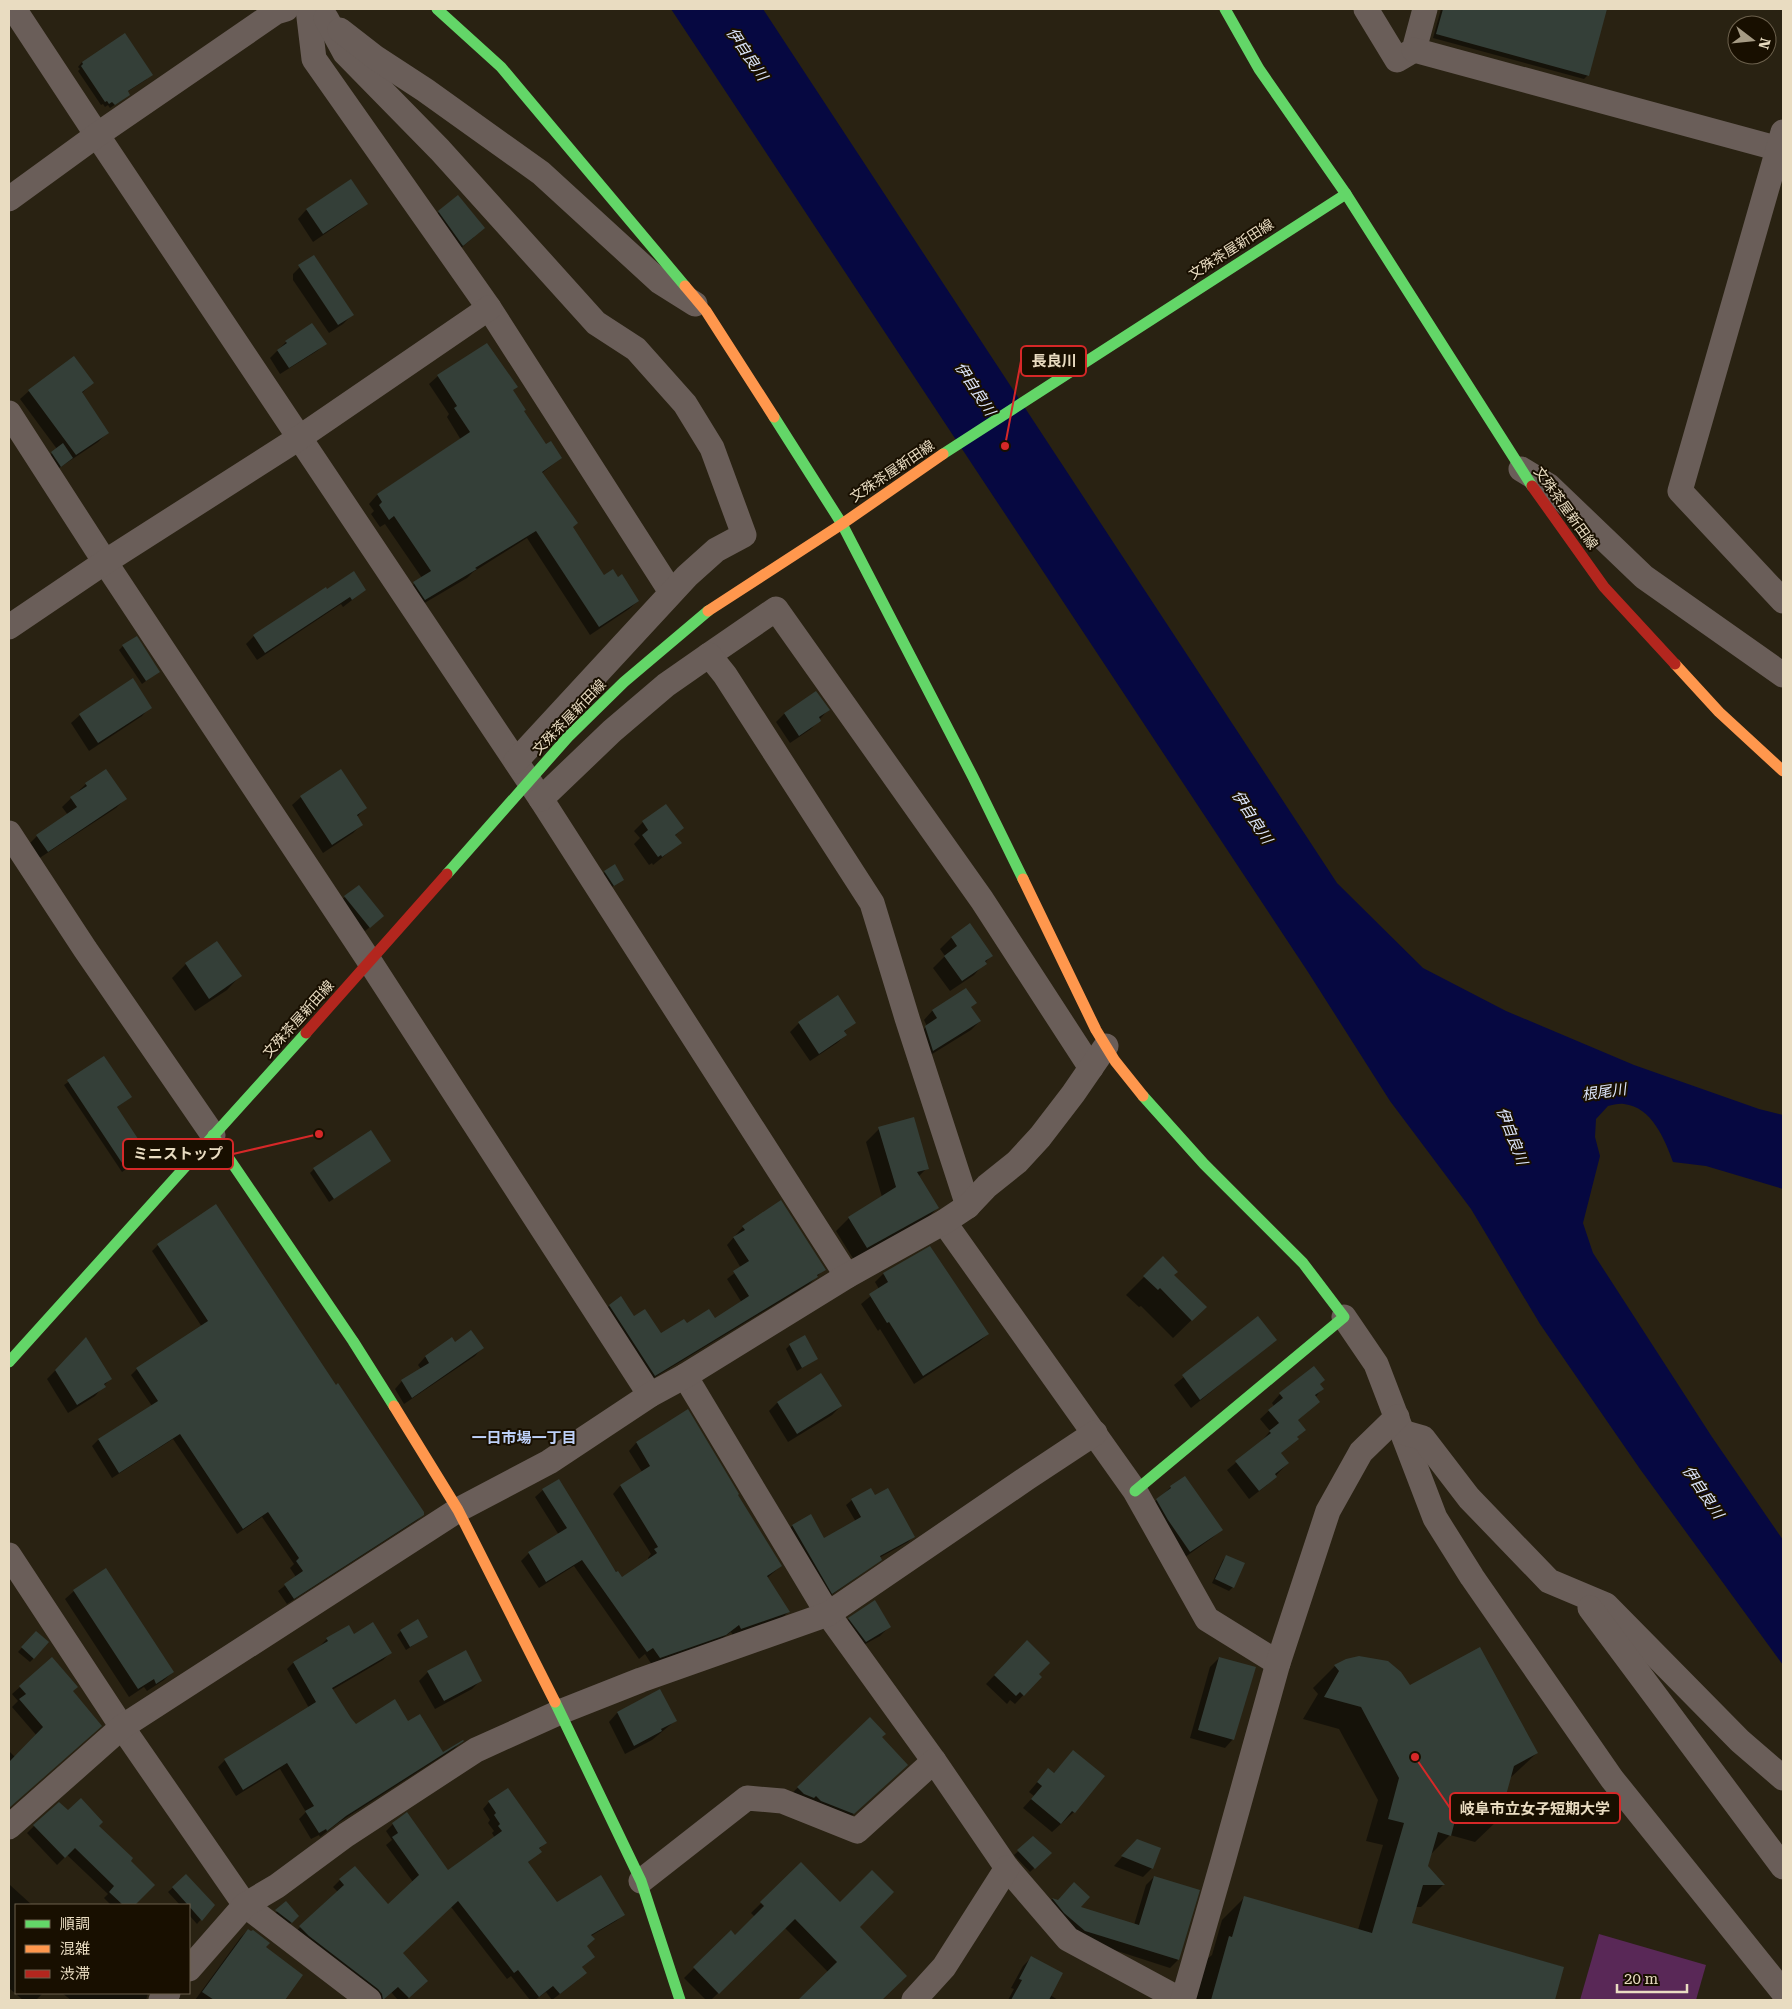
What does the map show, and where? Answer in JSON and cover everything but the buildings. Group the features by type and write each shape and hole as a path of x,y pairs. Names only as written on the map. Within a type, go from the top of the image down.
{"street":[{"path":"14,9 529,780 847,1276"},
{"path":"9,199 97,135 276,12 286,9"},
{"path":"437,9 501,68 706,311 842,524 973,777 1096,1030 1106,1046 1138,1090 1204,1164 1303,1263 1344,1318 1376,1364 1435,1518 1472,1577 1612,1779 1776,1992"},
{"path":"1212,9 1259,69 1346,194"},
{"path":"1225,9 1259,69"},
{"path":"1366,9 1397,60 1414,50 1425,9"},
{"path":"316,12 376,58 432,95 541,173 660,282 706,311"},
{"path":"316,12 314,59 489,308 671,592"},
{"path":"316,12 344,53 440,150 596,323 636,349 685,404 712,448 744,535 716,550 671,592 529,780"},
{"path":"1414,50 1782,144 1680,491 1783,601"},
{"name":"文殊茶屋新田線","path":"9,1362 370,962 529,780 568,737 624,682 702,615 842,524 950,449 1346,194 1519,468 1604,587 1719,712 1783,771"},
{"path":"9,627 105,562 299,438 489,308"},
{"path":"9,413 105,562 370,962 650,1395"},
{"path":"1519,468 1549,486 1644,577 1783,675"},
{"path":"529,780 632,714 666,685 776,609 982,900 1091,1068"},
{"path":"709,655 725,675 872,903 968,1206"},
{"path":"9,833 85,950 214,1135 353,1341 458,1510 560,1712 641,1881 680,2000"},
{"path":"9,1827 122,1728 458,1510 549,1462 650,1395 685,1376 847,1276 944,1222 968,1206 987,1186 1017,1162 1040,1137 1106,1046"},
{"path":"944,1222 1135,1491 1207,1619 1278,1662"},
{"path":"1135,1491 1344,1318"},
{"path":"685,1376 828,1614 934,1761 1007,1868 1068,1939 1182,2000 1278,1662 1328,1511 1360,1452 1399,1425"},
{"path":"1399,1425 1423,1438 1469,1498 1550,1581 1606,1605 1740,1742 1783,1778"},
{"path":"190,1968 245,1906 277,1886 346,1835 476,1750 560,1712 640,1680 828,1614 1095,1433"},
{"path":"9,1556 122,1728 245,1906 369,2000"},
{"path":"1582,1596 1783,1868"},
{"path":"641,1881 747,1798 782,1801 857,1831 934,1761"},
{"path":"914,2000 944,1967 1007,1868"}],"shaded area":[{"path":"1599,1934 1706,1965 1696,2000 1580,2000"}],"water":[{"path":"671,9 763,9 1337,883 1423,968 1506,1011 1634,1065 1759,1109 1783,1115 1783,1189 1706,1166 1673,1162 1656,1126 1642,1111 1634,1106 1624,1104 1608,1106 1596,1119 1595,1137 1600,1156 1583,1223 1593,1253 1712,1437 1783,1540 1783,1665 1640,1469 1540,1324 1471,1209 1390,1101 1308,972"}],"traffic: fast":[{"path":"437,9 501,67 685,286"},
{"path":"1225,9 1259,69 1346,194 1532,486"},
{"path":"943,454 1346,194"},
{"path":"774,417 842,524 973,777 1023,879"},
{"path":"447,874 568,737 624,682 708,611"},
{"path":"9,1362 306,1033"},
{"path":"1135,1491 1344,1317 1303,1263 1204,1164 1143,1096"},
{"path":"213,1135 353,1341 394,1406"},
{"path":"555,1702 641,1881 680,2000"}],"traffic: slow":[{"path":"685,286 706,311 774,417"},
{"path":"708,611 842,524 943,454"},
{"path":"1675,664 1719,712 1783,771"},
{"path":"1023,879 1096,1030 1115,1061 1143,1096"},
{"path":"394,1406 458,1510 555,1702"}],"traffic: jam":[{"path":"1532,486 1604,587 1675,664"},
{"path":"306,1033 447,874"}],"place":[{"name":"長良川","path":"1005,446"},
{"name":"ミニストップ","path":"319,1134"},
{"name":"岐阜市立女子短期大学","path":"1415,1757"}],"district":[{"name":"一日市場一丁目","path":"524,1438"}],"water label":[{"name":"伊自良川","path":"747,54"},
{"name":"伊自良川","path":"975,389"},
{"name":"伊自良川","path":"1252,817"},
{"name":"根尾川","path":"1604,1092"},
{"name":"伊自良川","path":"1512,1136"},
{"name":"伊自良川","path":"1703,1492"}]}
